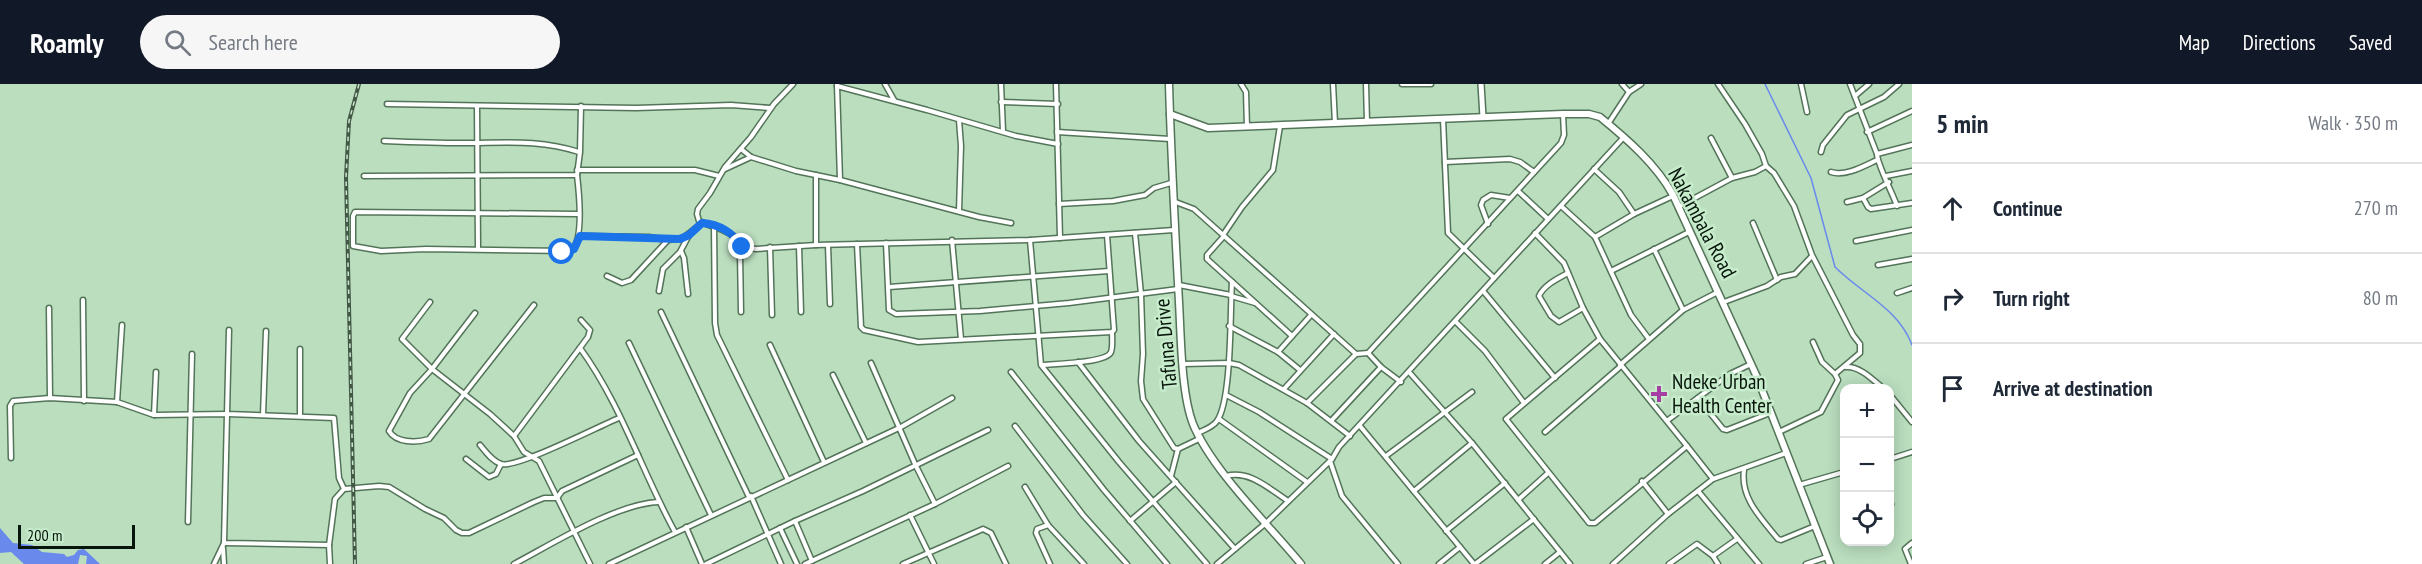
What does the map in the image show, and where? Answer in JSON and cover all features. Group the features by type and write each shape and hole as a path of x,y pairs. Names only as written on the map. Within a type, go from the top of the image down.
{"main road":[{"name":"Tafuna Drive","path":"1169,84 1171,183 1183,364 1189,410 1199,436 1226,476 1301,564"},
{"name":"Nakambala Road","path":"1170,114 1208,128 1563,114 1594,115 1608,124 1655,168 1673,195 1751,364 1830,564"}],"street":[{"path":"793,84 723,169 710,193 698,208 697,217 702,223 714,225 734,236 742,247 756,249 816,244 1029,240 1174,230"},
{"path":"885,84 894,101"},
{"path":"1001,84 1003,132"},
{"path":"1056,84 1060,238"},
{"path":"1241,84 1246,92 1247,127"},
{"path":"1333,84 1335,123"},
{"path":"1366,84 1367,123"},
{"path":"1402,84 1431,84"},
{"path":"1481,84 1483,117"},
{"path":"1622,84 1629,92"},
{"path":"1608,124 1629,92 1641,84"},
{"path":"1718,84 1745,124 1766,166 1794,206 1812,255 1848,327 1860,344 1860,353 1835,374"},
{"path":"1801,84 1807,112"},
{"path":"1850,84 1877,154 1877,160 1889,182 1897,206"},
{"path":"1855,96 1869,84"},
{"path":"1821,152 1823,145 1847,115 1884,97 1899,84"},
{"path":"840,180 837,85 1003,132 1058,144"},
{"path":"1001,102 1058,104"},
{"path":"387,104 636,108 731,105 771,108"},
{"path":"477,106 478,249"},
{"path":"578,214 355,212 353,246 381,251 478,249 531,252 571,251 580,236 577,172 581,106"},
{"path":"1867,132 1912,111"},
{"path":"1307,403 1356,354 1368,353 1518,191 1563,139 1563,114"},
{"path":"1443,119 1448,233 1494,278"},
{"path":"959,120 961,146 959,211"},
{"path":"1280,126 1274,170 1242,207 1224,236 1206,257 1292,336"},
{"path":"1057,132 1170,139"},
{"path":"1217,564 1266,523 1331,459 1484,292 1535,232 1623,138"},
{"path":"1711,138 1732,178"},
{"path":"384,141 478,143 530,141 555,144 580,152"},
{"path":"1877,154 1912,145"},
{"path":"741,149 752,157 816,175 1011,223"},
{"path":"723,169 752,157"},
{"path":"1445,162 1509,159 1520,162 1534,172"},
{"path":"1831,172 1837,174 1850,171 1877,160"},
{"path":"1678,207 1732,178 1755,172 1766,166"},
{"path":"1594,169 1619,192 1634,214"},
{"path":"364,176 695,170 719,176"},
{"path":"1886,176 1912,171"},
{"path":"816,175 816,244"},
{"path":"1847,202 1863,198 1889,182"},
{"path":"1059,204 1113,201 1145,195 1154,188 1171,183"},
{"path":"1518,191 1548,219"},
{"path":"1488,224 1481,205 1483,200 1491,195 1511,198"},
{"path":"1595,237 1673,195"},
{"path":"1863,198 1869,209 1912,203"},
{"path":"1173,201 1188,205 1356,354"},
{"path":"1561,206 1595,237 1631,315 1649,339"},
{"path":"580,236 649,237 668,240 689,235 702,223"},
{"path":"1753,223 1777,280"},
{"path":"714,225 714,316 717,335 788,480"},
{"path":"1856,241 1912,230"},
{"path":"1535,232 1564,263 1583,308 1600,339 1668,420 1713,479"},
{"path":"1611,271 1689,232"},
{"path":"1136,233 1141,294 1143,399 1168,441 1178,449"},
{"path":"659,291 663,269 681,250 689,235"},
{"path":"1041,365 1107,357 1111,352 1114,330 1113,298 1107,235"},
{"path":"607,276 622,283 631,280 668,240"},
{"path":"952,240 962,339"},
{"path":"1029,240 1041,365 1207,564"},
{"path":"886,243 889,310 896,314 960,313 1113,298 1190,285 1256,303"},
{"path":"857,244 859,323 862,329 895,335 908,341 1112,332"},
{"path":"828,245 830,304"},
{"path":"800,246 801,312"},
{"path":"741,312 740,254 742,247"},
{"path":"770,247 771,315"},
{"path":"1654,249 1683,310"},
{"path":"681,250 688,294"},
{"path":"1724,302 1795,274 1812,258 1812,255"},
{"path":"1878,264 1912,259"},
{"path":"889,287 1109,270"},
{"path":"1568,273 1549,284 1539,292 1539,296 1551,316 1559,322 1583,308"},
{"path":"1171,477 1178,449 1199,436 1219,419 1226,395 1232,282"},
{"path":"1897,293 1912,288"},
{"path":"1484,292 1555,378"},
{"path":"1545,432 1683,310 1719,292"},
{"path":"82,300 84,401"},
{"path":"430,302 402,339 432,369 514,436 524,452 533,456 541,465 590,564"},
{"path":"475,313 432,369 410,393 388,431 393,437 418,442 429,440 534,305"},
{"path":"49,308 50,398"},
{"path":"661,312 769,534 781,564"},
{"path":"1278,352 1311,315"},
{"path":"514,436 580,348 590,330 581,320"},
{"path":"1456,322 1485,351 1524,403"},
{"path":"117,402 122,325"},
{"path":"1229,326 1278,352 1300,370"},
{"path":"224,564 229,330"},
{"path":"263,414 266,331"},
{"path":"1284,390 1334,334"},
{"path":"1600,339 1506,419 1548,473 1589,523 1595,523 1642,481 1687,446"},
{"path":"1779,432 1821,412 1838,380 1822,362 1813,342"},
{"path":"629,343 711,514"},
{"path":"770,345 824,462"},
{"path":"580,348 599,377 638,455 658,502 675,532"},
{"path":"300,349 300,416"},
{"path":"1368,353 1381,367 1401,382"},
{"path":"188,522 192,354"},
{"path":"1078,362 1139,441 1235,549"},
{"path":"871,363 935,504"},
{"path":"1183,364 1229,363 1239,365 1307,403 1350,436"},
{"path":"1668,420 1730,374 1751,364"},
{"path":"1845,367 1851,366 1860,370 1878,384"},
{"path":"1332,420 1381,367"},
{"path":"154,415 156,372"},
{"path":"1011,372 1167,564"},
{"path":"1409,372 1472,443 1570,564"},
{"path":"834,375 866,443"},
{"path":"1386,456 1415,432 1472,392"},
{"path":"1226,395 1259,412 1331,459 1342,496 1398,564"},
{"path":"11,458 10,406 13,401 19,399 50,398 117,402 154,415 263,414 334,418 339,478 344,489"},
{"path":"609,564 711,514 901,428 952,398"},
{"path":"1698,398 1723,429 1727,430 1771,413"},
{"path":"1894,400 1912,422"},
{"path":"480,446 490,457 501,464 509,465 619,418"},
{"path":"1219,419 1307,482"},
{"path":"1015,426 1083,515 1126,564"},
{"path":"1360,426 1475,564 1534,519"},
{"path":"686,527 704,564 863,491 988,430"},
{"path":"1414,492 1472,443"},
{"path":"1894,458 1912,452"},
{"path":"1613,564 1668,514 1713,479 1787,453"},
{"path":"552,489 562,490 638,455"},
{"path":"466,459 489,477 496,474 501,464"},
{"path":"805,564 935,504 1008,466"},
{"path":"1744,470 1743,483 1753,508 1778,539 1781,540 1815,526"},
{"path":"1226,476 1237,473 1246,475 1288,501"},
{"path":"1518,500 1548,473"},
{"path":"1799,485 1840,473"},
{"path":"1642,481 1668,514"},
{"path":"1130,521 1176,482"},
{"path":"1446,531 1505,483"},
{"path":"330,564 329,545 334,499 344,489 389,487 444,518 449,525 462,533 474,532 544,498 557,498"},
{"path":"1025,487 1048,525 1084,564"},
{"path":"557,498 562,490"},
{"path":"1698,491 1759,564"},
{"path":"514,564 575,532 630,507 658,502"},
{"path":"910,515 934,564"},
{"path":"795,521 812,561"},
{"path":"1048,525 1037,529 1036,533 1050,564"},
{"path":"780,528 797,564"},
{"path":"903,564 986,529 991,533 1006,564"},
{"path":"1713,556 1737,539"},
{"path":"1911,564 1905,549 1912,543"},
{"path":"1670,564 1696,544 1713,556 1718,564"},
{"path":"224,545 329,545"},
{"path":"214,564 224,545"},
{"path":"1439,564 1461,547"},
{"path":"1545,564 1560,552"},
{"path":"1806,564 1827,556"}],"water":[{"path":"0,528 13,543 32,545 42,552 64,554 67,557 84,549 100,564 86,564 87,556 80,555 78,564 24,564 11,552 0,553"}],"waterway":[{"path":"1765,84 1811,178 1835,267 1889,311 1906,332 1912,345"}],"railway":[{"path":"355,564 346,177 349,121 359,84"}],"place":[{"name":"Ndeke Urban Health Center","path":"1659,394"}],"route":[{"path":"562,252 574,249 580,236 680,239 689,235 702,223 724,229 738,239 742,247"}]}
